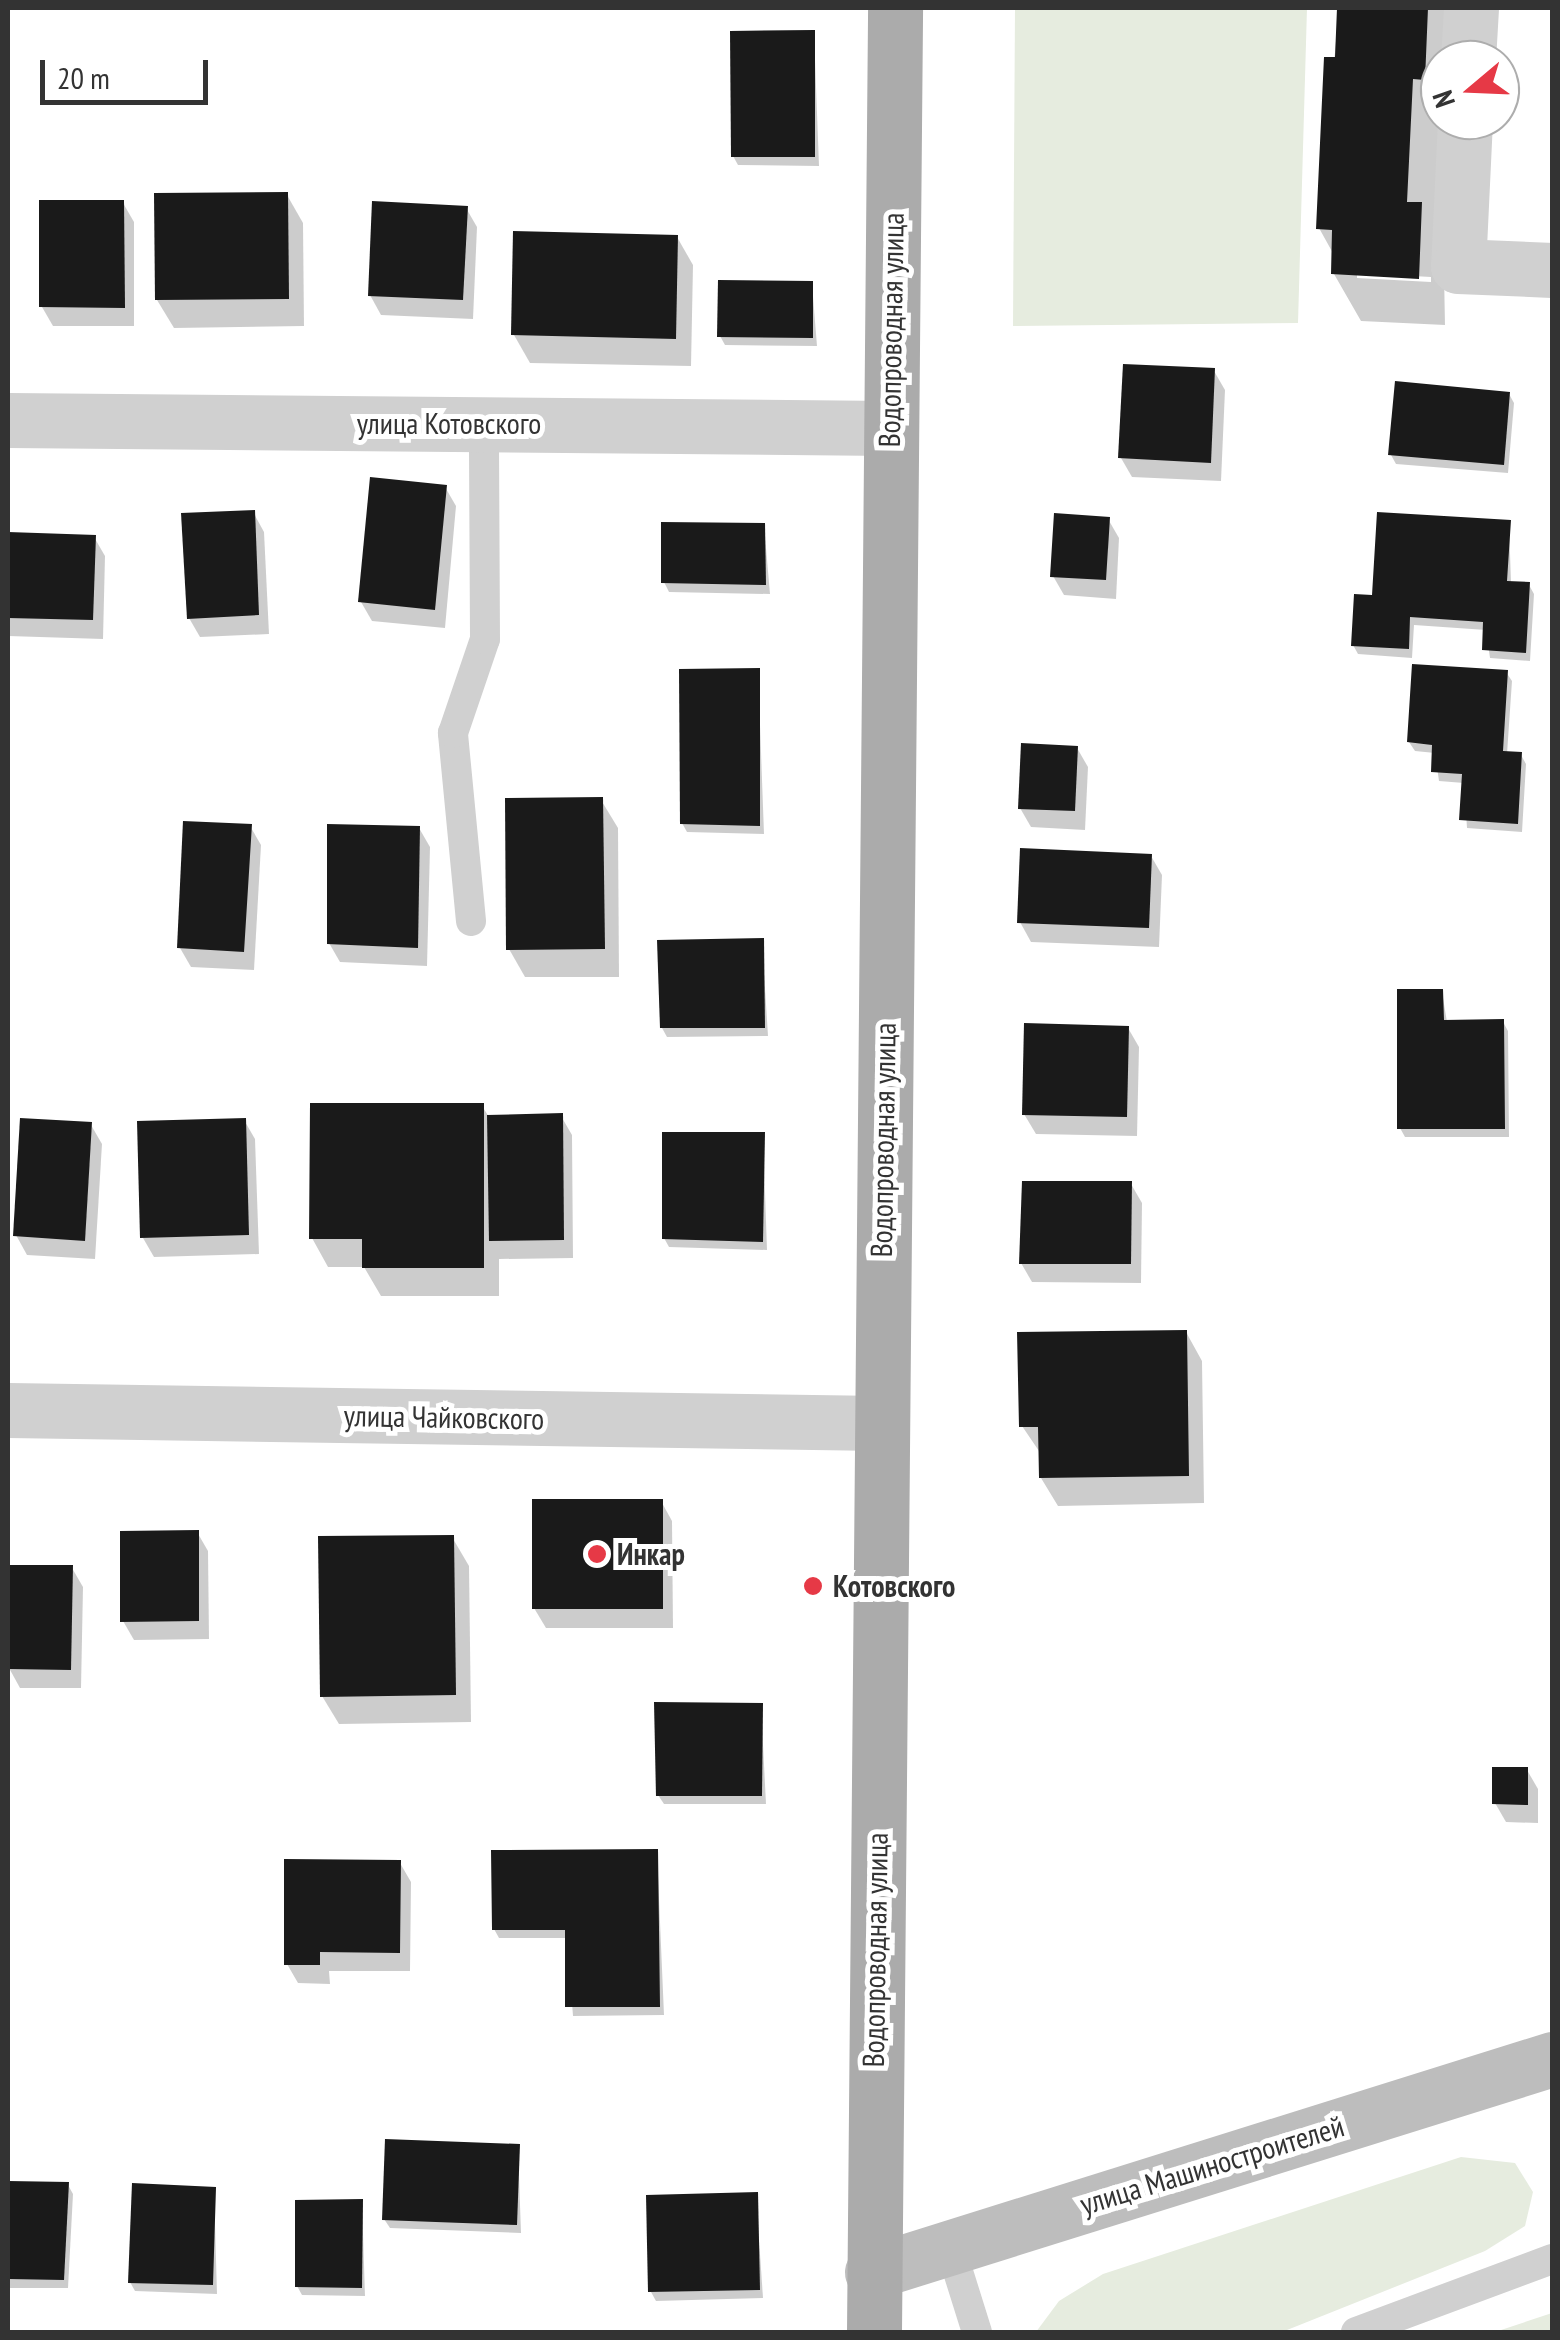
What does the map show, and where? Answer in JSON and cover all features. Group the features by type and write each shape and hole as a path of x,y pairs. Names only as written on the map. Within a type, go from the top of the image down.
{"main road":[{"name":"Водопроводная улица","path":"874,2332 895,8"},
{"name":"улица Машиностроителей","path":"872,2272 1552,2059"}],"street":[{"path":"1469,40 1470,8"},
{"path":"1464,140 1458,266 1552,270"},
{"name":"улица Котовского","path":"8,420 890,428"},
{"name":"улица Чайковского","path":"8,1410 881,1423"}],"lane":[{"path":"470,920 453,733 485,640 484,422"},
{"path":"950,2246 977,2332"},
{"path":"1356,2332 1552,2260"}],"shaded area":[{"path":"1015,8 1307,8 1298,323 1013,326"},
{"path":"1461,2157 1515,2163 1533,2192 1525,2226 1485,2251 1282,2332 1036,2332 1059,2301 1103,2274"},
{"path":"1552,2313 1552,2332 1495,2332"}],"building":[{"path":"1337,8 1428,8 1427,40 1420,40 1420,80 1413,79 1407,202 1422,202 1419,279 1331,274 1332,230 1316,229 1324,57 1335,57"},
{"path":"815,30 815,157 731,157 730,31"},
{"path":"288,192 289,299 155,300 154,193"},
{"path":"39,200 124,200 125,308 39,307"},
{"path":"372,201 468,206 463,300 368,296"},
{"path":"513,231 678,235 676,339 511,335"},
{"path":"718,280 813,281 813,338 717,337"},
{"path":"1123,364 1215,368 1211,463 1118,458"},
{"path":"1395,381 1510,392 1504,465 1388,455"},
{"path":"370,477 447,485 435,610 358,602"},
{"path":"255,510 259,615 187,619 181,513"},
{"path":"1377,512 1511,520 1507,581 1530,582 1526,653 1482,650 1483,622 1410,617 1409,649 1351,646 1354,594 1372,595"},
{"path":"1054,513 1110,517 1106,580 1050,577"},
{"path":"661,522 765,523 766,585 661,583"},
{"path":"8,532 96,535 93,620 8,618"},
{"path":"1412,664 1508,670 1503,751 1522,752 1518,824 1459,820 1462,774 1431,772 1432,745 1407,742"},
{"path":"760,668 760,826 680,824 679,669"},
{"path":"1021,743 1078,746 1075,811 1018,809"},
{"path":"603,797 605,949 506,950 505,798"},
{"path":"183,821 252,824 244,952 177,948"},
{"path":"327,824 420,826 418,948 327,944"},
{"path":"1020,848 1152,854 1149,928 1017,923"},
{"path":"764,938 765,1028 660,1028 657,940"},
{"path":"1397,989 1443,989 1444,1020 1504,1019 1505,1129 1397,1129"},
{"path":"1024,1023 1129,1026 1127,1117 1022,1115"},
{"path":"310,1103 484,1103 484,1268 362,1268 362,1239 309,1239"},
{"path":"563,1113 564,1240 489,1241 487,1115"},
{"path":"20,1118 92,1122 85,1241 13,1236"},
{"path":"246,1118 249,1235 140,1238 137,1121"},
{"path":"662,1132 765,1132 763,1242 662,1239"},
{"path":"1022,1181 1132,1181 1131,1264 1019,1264"},
{"path":"1187,1330 1189,1476 1039,1478 1038,1427 1019,1427 1017,1332"},
{"name":"Инкар","path":"532,1499 663,1499 663,1609 532,1609"},
{"path":"199,1530 199,1621 120,1622 120,1531"},
{"path":"454,1535 456,1695 320,1697 318,1536"},
{"path":"8,1565 73,1565 71,1670 8,1669"},
{"path":"654,1702 763,1703 762,1796 656,1796"},
{"path":"1492,1767 1528,1767 1528,1805 1492,1804"},
{"path":"658,1849 660,2007 565,2007 565,1930 492,1930 491,1850"},
{"path":"284,1859 401,1860 400,1953 320,1952 320,1965 284,1965"},
{"path":"385,2139 520,2144 517,2225 382,2220"},
{"path":"8,2181 69,2182 64,2280 8,2279"},
{"path":"132,2183 216,2187 213,2285 128,2283"},
{"path":"758,2192 760,2290 648,2292 646,2195"},
{"path":"363,2199 362,2288 295,2287 295,2200"}],"place":[{"name":"Инкар","path":"597,1554"},
{"name":"Котовского","path":"813,1586"}]}
